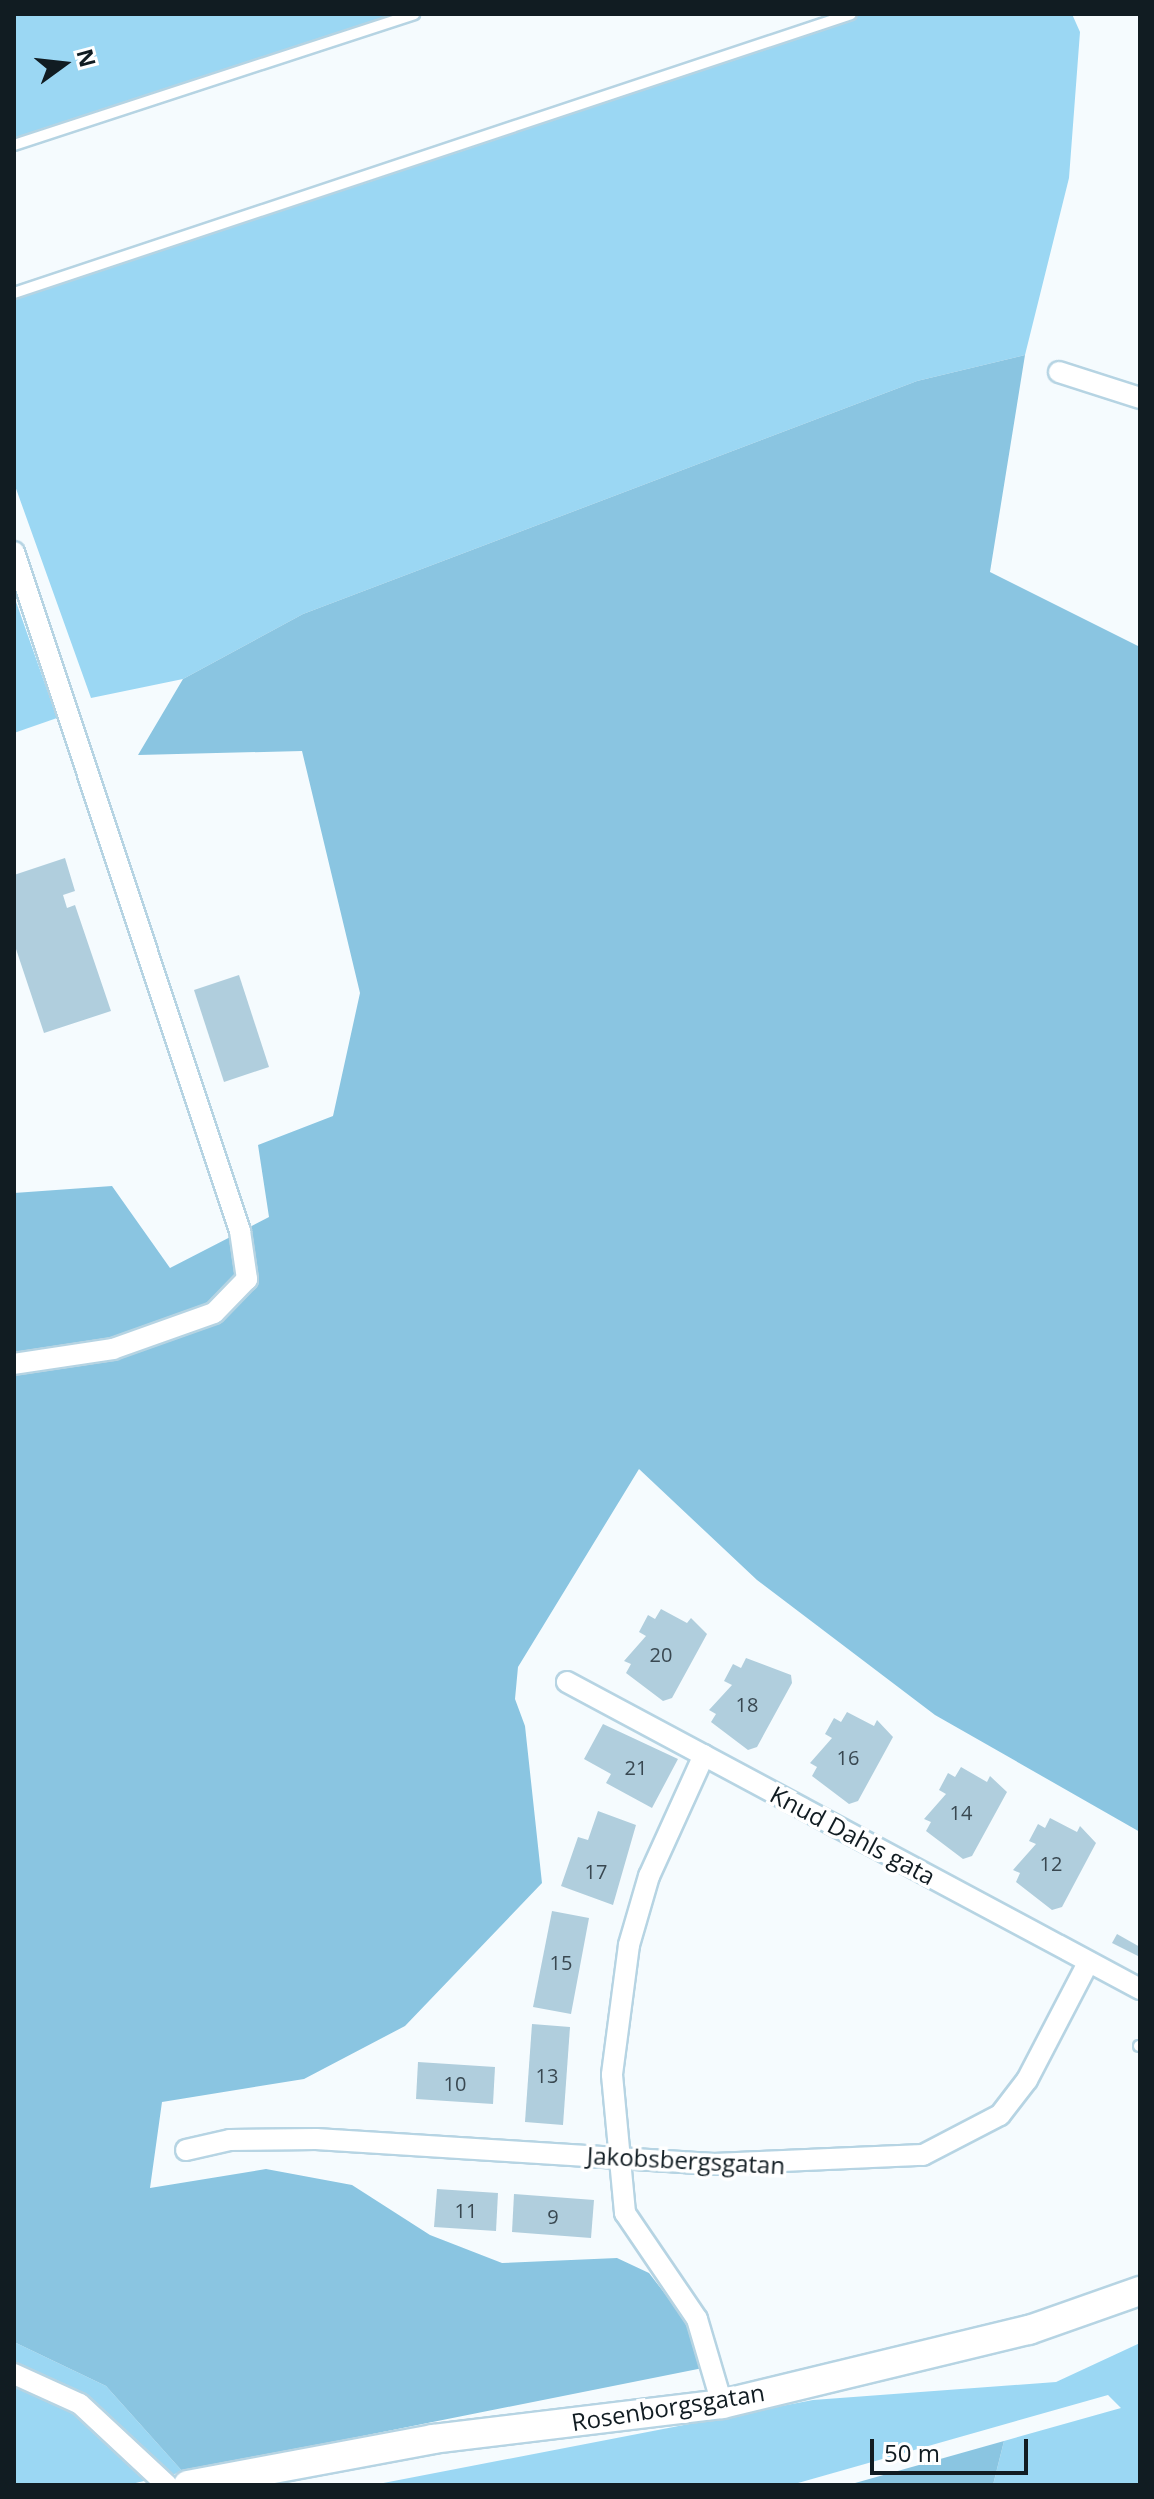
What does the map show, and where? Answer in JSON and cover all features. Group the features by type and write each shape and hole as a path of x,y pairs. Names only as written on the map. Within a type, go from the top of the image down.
{"street":[{"path":"1059,372 1140,398"},
{"path":"14,552 240,1231 247,1279 200,1318 113,1349 14,1364"},
{"name":"Knud Dahls gata","path":"567,1682 1140,1989"},
{"path":"704,1755 649,1876 629,1945 612,2075 615,2157 625,2213 697,2319 722,2404"},
{"name":"Jakobsbergsgatan","path":"186,2150 230,2140 316,2139 615,2157 820,2165 947,2148 983,2129 1016,2096 1088,1963"},
{"name":"Rosenborgsgatan","path":"188,2485 433,2439 722,2404 1029,2330 1140,2291"},
{"path":"14,2374 80,2404 167,2485"}],"lane":[{"path":"14,145 414,14"},
{"path":"14,293 851,14"}],"shaded area":[{"path":"14,14 414,14 14,145"},
{"path":"851,14 1072,14 1080,32 1069,178 1025,355 917,381 303,614 183,679 91,698 14,483 14,293"},
{"path":"1025,355 990,572 1140,647 1140,1832 935,1715 757,1580 639,1469 518,1667 515,1699 525,1726 542,1883 405,2026 304,2079 162,2102 150,2188 266,2169 352,2185 430,2235 502,2263 617,2258 649,2273 686,2321 708,2367 183,2472 106,2386 14,2342 14,1193 112,1186 170,1268 269,1217 258,1145 333,1116 360,993 302,751 138,755 183,679 303,614 917,381"},
{"path":"14,596 57,718 14,733"},
{"path":"14,2342 106,2386 183,2472 127,2485 14,2485"},
{"path":"1140,2343 1140,2485 993,2485 1004,2441 1121,2408 1108,2395 791,2485 373,2485 813,2400 1056,2382"},
{"path":"1004,2441 993,2485 848,2485"}],"building":[{"path":"65,858 75,891 63,895 67,908 75,905 111,1011 44,1033 14,943 14,875"},
{"path":"239,975 269,1067 224,1082 194,990"},
{"path":"661,1609 687,1623 691,1618 707,1634 672,1698 663,1701 626,1673 631,1664 624,1661 646,1636 639,1632 648,1615 655,1619"},
{"path":"746,1658 791,1675 792,1683 757,1747 748,1750 711,1722 716,1714 709,1710 732,1685 724,1681 733,1664 741,1668"},
{"path":"847,1712 874,1726 877,1720 893,1737 858,1801 849,1804 812,1776 817,1767 810,1763 832,1738 825,1734 834,1718 841,1722"},
{"path":"603,1724 678,1759 652,1808 606,1783 611,1774 584,1759"},
{"path":"961,1767 987,1782 990,1776 1007,1792 972,1856 963,1859 926,1831 931,1822 924,1819 946,1794 939,1790 948,1773 955,1777"},
{"path":"598,1811 636,1825 613,1905 561,1886 578,1837 588,1840"},
{"path":"1050,1818 1077,1832 1080,1826 1096,1843 1062,1907 1052,1910 1016,1882 1020,1873 1013,1870 1036,1844 1029,1841 1038,1824 1045,1828"},
{"path":"552,1911 589,1918 571,2014 533,2007"},
{"path":"1117,1934 1140,1947 1140,1957 1112,1943"},
{"path":"532,2024 570,2027 563,2125 525,2122"},
{"path":"418,2062 495,2067 493,2104 416,2099"},
{"path":"437,2189 498,2193 496,2231 434,2227"},
{"path":"514,2194 594,2200 591,2238 512,2232"}]}
